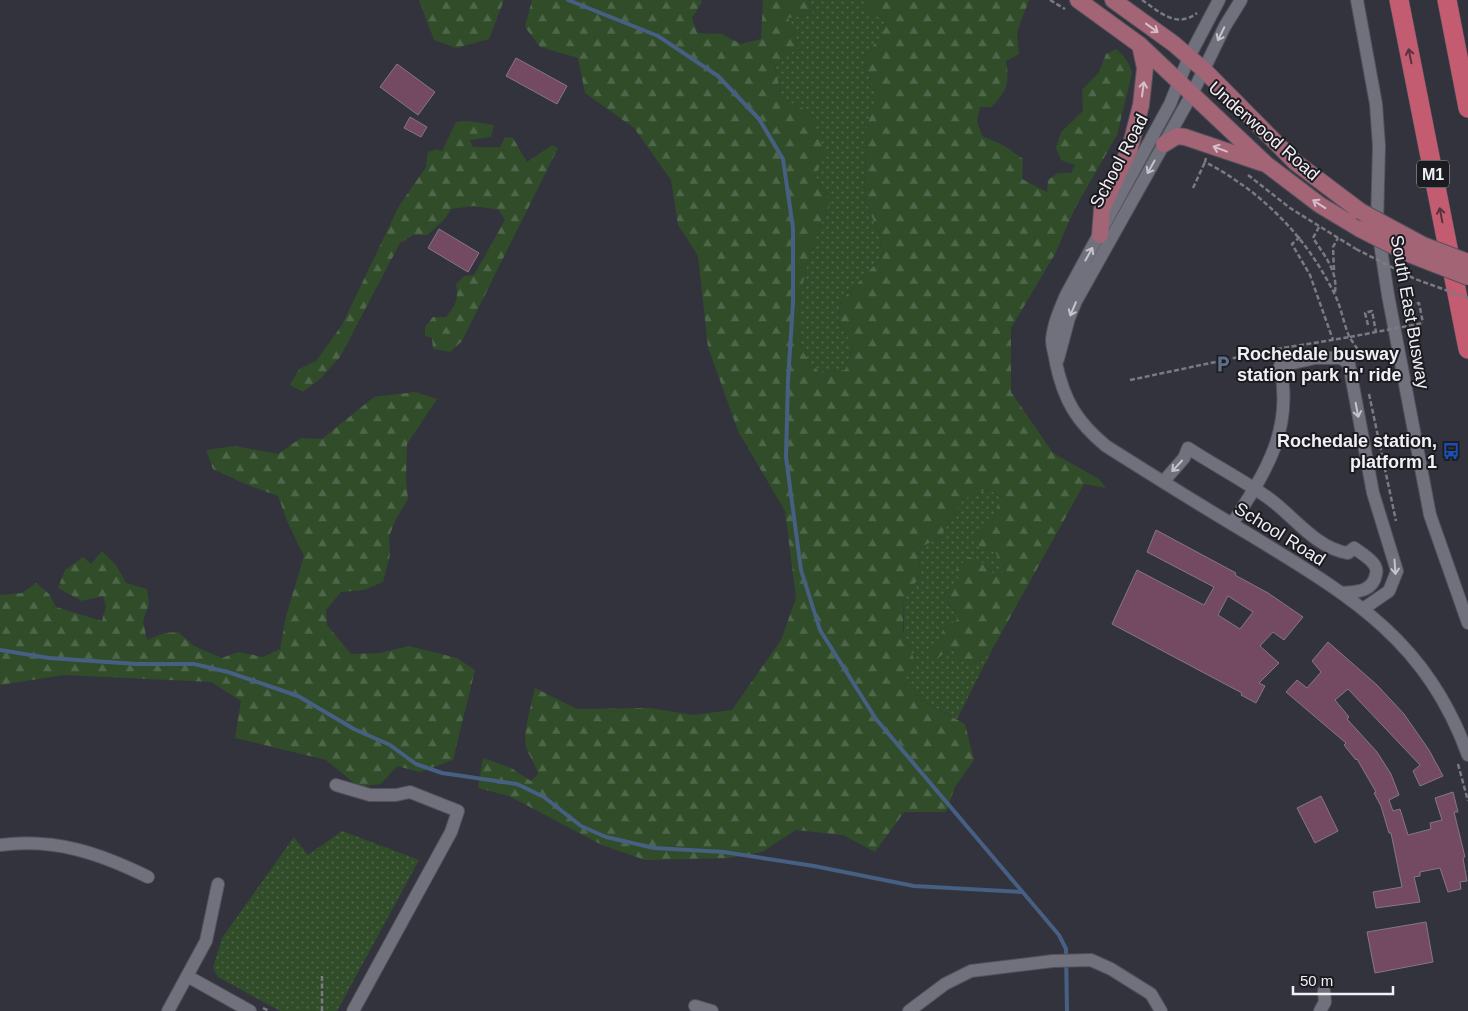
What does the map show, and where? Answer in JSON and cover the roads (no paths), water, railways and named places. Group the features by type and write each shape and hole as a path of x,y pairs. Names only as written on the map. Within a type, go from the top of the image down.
{"highway":[{"name":"M1","path":"1398,0 1468,349"},
{"path":"1447,0 1468,108"}],"main road":[{"name":"Underwood Road","path":"1078,0 1140,45 1266,164 1320,205 1360,230 1409,254 1468,277"},
{"name":"Underwood Road","path":"1113,0 1167,38 1204,70 1295,162 1360,211 1423,245 1468,262"},
{"path":"1100,235 1102,210 1130,148 1140,105 1145,68 1140,45"},
{"path":"1164,144 1176,136 1185,136 1266,164"}],"street":[{"path":"1189,58 1219,0"},
{"path":"1204,70 1225,26 1241,0"},
{"name":"South East Busway","path":"1357,0 1376,104 1379,146 1377,223 1388,295 1430,515 1468,623"},
{"name":"School Road","path":"1189,58 1170,104 1066,295 1058,314 1052,340 1061,385 1067,399 1086,430 1106,446 1341,593 1397,638 1440,692 1457,724 1468,755"},
{"name":"School Road","path":"1057,364 1069,318 1076,301 1204,70"},
{"path":"1232,524 1269,464 1280,433 1285,392 1280,366 1332,357 1341,358 1348,364 1372,493 1397,571 1389,591 1363,609"},
{"path":"1163,482 1184,458 1188,448 1255,489 1280,507 1309,534 1338,552 1348,553 1354,548 1374,564 1377,572 1374,581 1369,587 1357,592 1341,593"},
{"path":"336,785 370,795 396,795 410,792 458,811 451,832 353,1011"},
{"path":"0,845 28,842 74,848 109,858 148,877"},
{"path":"168,1011 206,941 218,884"},
{"path":"909,1011 945,984 971,971 1053,961 1091,960 1111,969 1151,994 1161,1011"},
{"path":"187,976 250,1011"},
{"path":"1320,1011 1325,1002 1324,991"},
{"path":"695,1006 712,1011"}],"waterway":[{"path":"568,0 658,36 718,76 759,119 783,159 793,228 793,302 786,457 801,570 820,630 876,719 1059,935 1066,949 1067,1011"},
{"path":"0,650 49,658 137,664 194,664 228,672 298,696 354,729 390,745 416,764 442,773 517,784 544,797 581,826 606,837 654,848 724,852 814,866 914,886 1022,892"}],"place":[{"name":"Rochedale busway station park 'n' ride","path":"1223,364"},
{"name":"Rochedale station, platform 1","path":"1451,451"}]}
